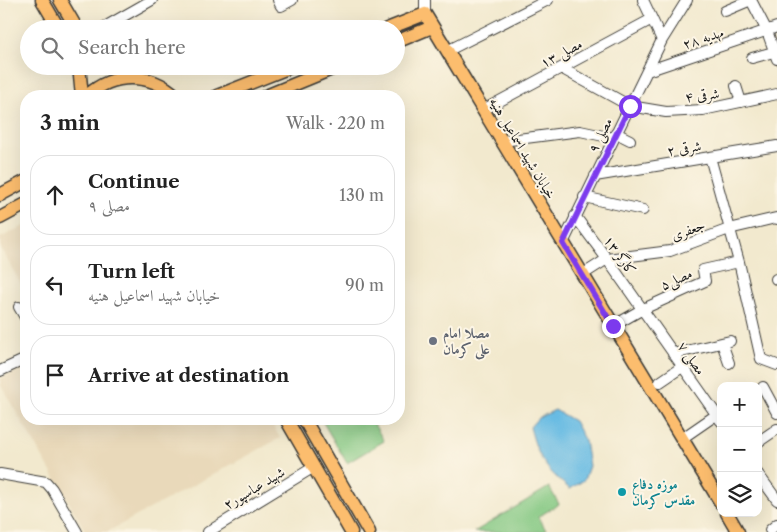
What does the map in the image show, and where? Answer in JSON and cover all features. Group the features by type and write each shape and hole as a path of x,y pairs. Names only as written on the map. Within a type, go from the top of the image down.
{"main road":[{"path":"42,0 54,20"},
{"path":"60,0 72,20"},
{"path":"405,22 424,14"},
{"name":"خیابان شهید اسماعیل هنیه","path":"424,14 717,497"},
{"path":"405,38 432,27"},
{"path":"80,75 81,90"},
{"path":"128,75 156,82 170,90"},
{"path":"232,90 270,75"},
{"path":"281,90 317,75"},
{"path":"94,90 108,82 132,77"},
{"path":"0,194 20,184"},
{"path":"0,218 20,207"},
{"path":"289,425 351,532"},
{"path":"307,425 368,532"},
{"path":"334,502 347,495"},
{"path":"729,517 738,532"}],"street":[{"path":"116,20 152,0"},
{"path":"280,3 292,0"},
{"path":"424,0 424,14"},
{"path":"447,51 548,0"},
{"path":"643,0 662,40"},
{"name":"مصلی ۹","path":"563,243 594,176 662,40 687,0"},
{"path":"725,11 751,0 772,29 776,54 752,58"},
{"name":"مصلی ۱۳","path":"483,110 652,19"},
{"name":"مهدیه ۲۸","path":"647,71 772,29"},
{"name":"۴ شرقی","path":"561,68 630,106 666,112 703,110 777,94"},
{"path":"736,86 741,102"},
{"path":"502,141 580,131 630,140"},
{"name":"۲ شرقی","path":"594,176 777,146"},
{"path":"710,157 739,262 761,359 777,365"},
{"path":"584,197 644,210"},
{"name":"کارگر ۱۳","path":"575,216 641,310"},
{"name":"جعفری","path":"607,259 670,251 729,230 777,218"},
{"path":"582,275 607,259"},
{"name":"مصلی۵","path":"641,310 705,281 703,270 739,262"},
{"path":"613,326 641,310"},
{"name":"مصلی ۷","path":"641,310 717,415"},
{"path":"673,354 726,342 729,363"},
{"path":"0,371 20,362"},
{"path":"660,382 682,367"},
{"path":"763,387 777,413"},
{"path":"687,435 717,419"},
{"path":"762,439 777,429"},
{"name":"شهید عباسپور۲","path":"208,532 314,468"},
{"path":"0,474 46,482 52,488 77,532"},
{"path":"762,479 777,500"}],"shaded area":[{"path":"20,228 20,283 0,246 0,238"},
{"path":"20,370 20,418 0,384 0,379"},
{"path":"24,425 272,425 280,438 107,532 86,532"}],"green space":[{"path":"325,425 375,425 384,441 347,463"},
{"path":"549,487 559,504 538,517 546,530 542,532 474,532"}],"water":[{"path":"555,410 574,421 585,441 589,466 584,480 570,489 548,469 536,447 530,427 538,418"}],"place":[{"name":"مصلا امام علی کرمان","path":"433,341"},
{"name":"موزه دفاع مقدس کرمان","path":"622,492"}],"route":[{"path":"613,326 563,243 630,106"}]}
